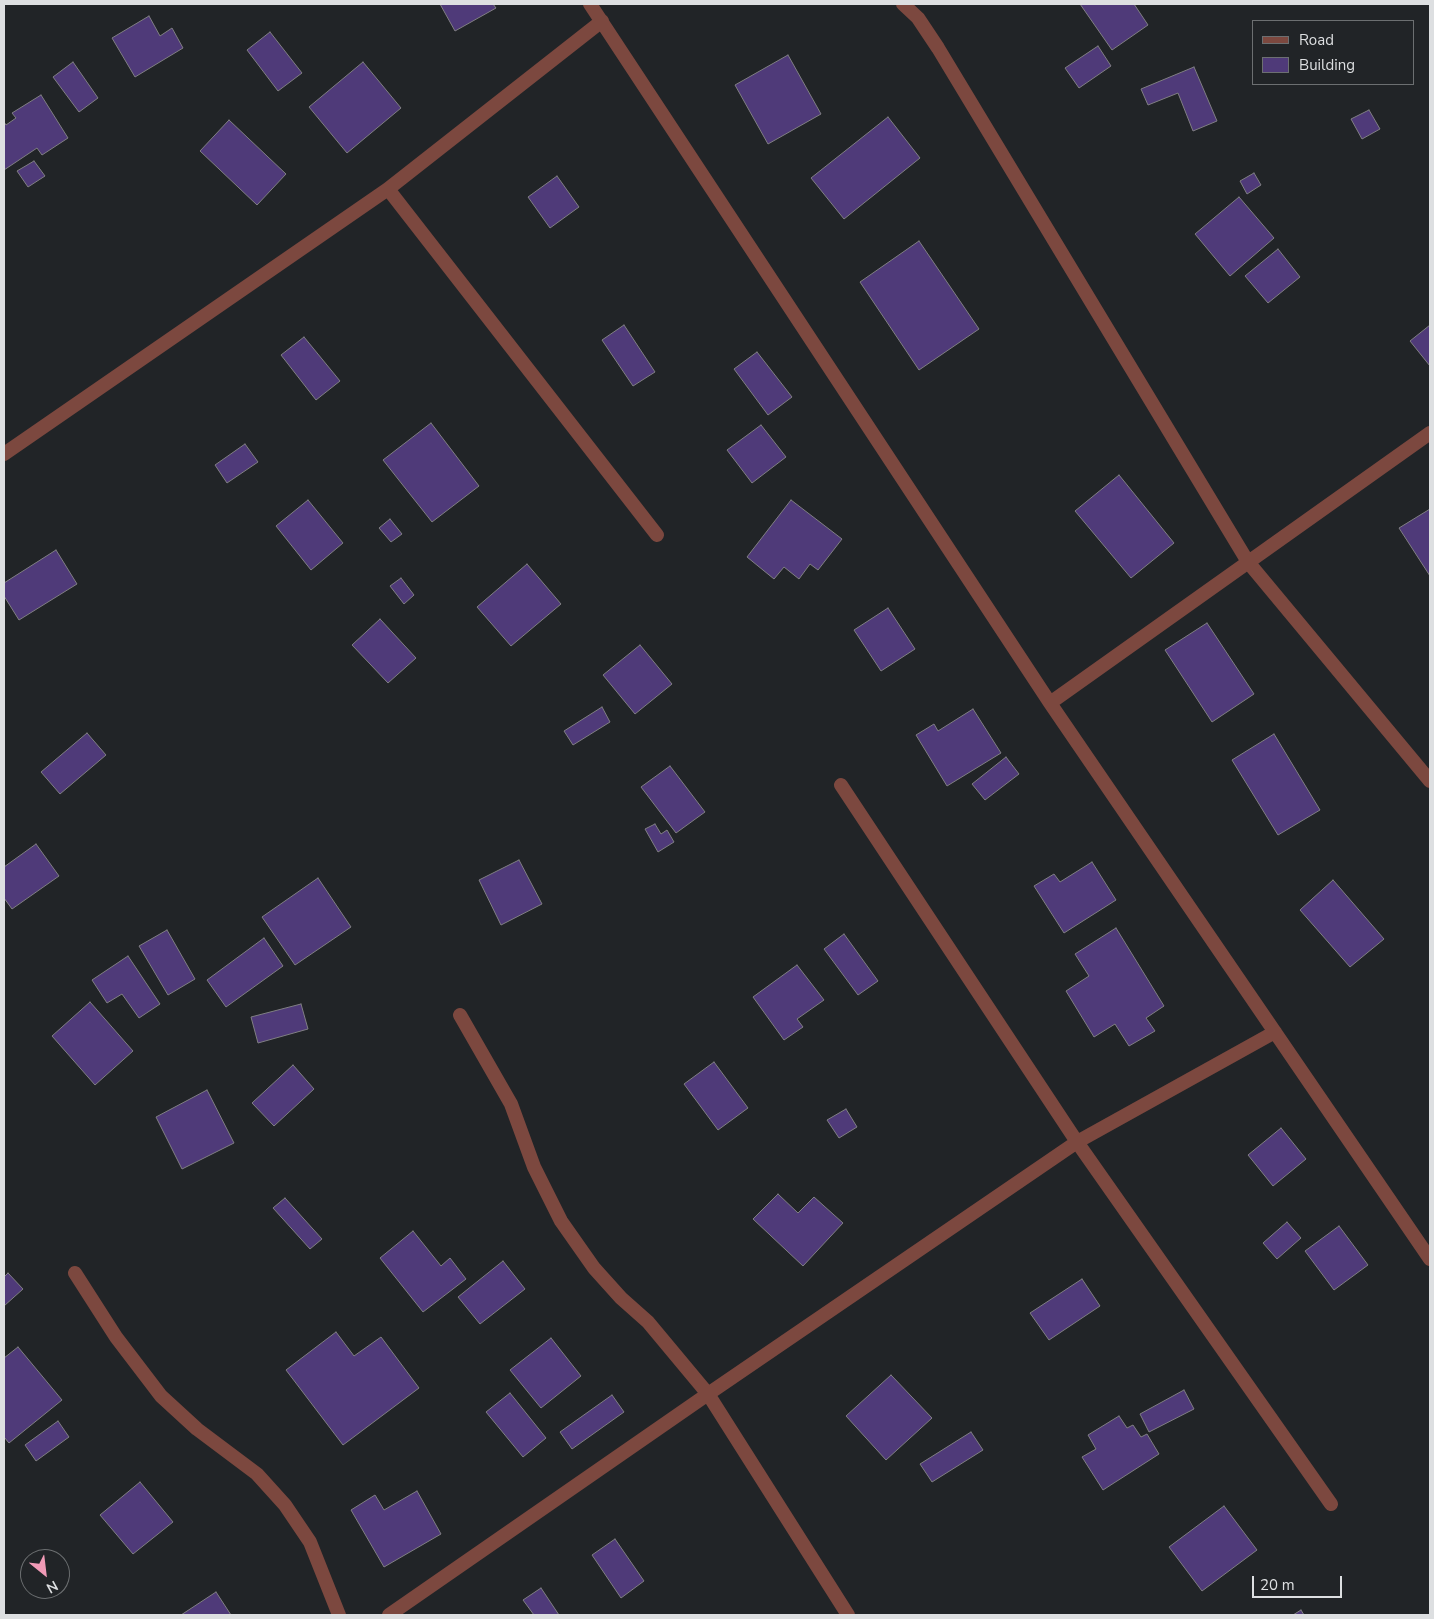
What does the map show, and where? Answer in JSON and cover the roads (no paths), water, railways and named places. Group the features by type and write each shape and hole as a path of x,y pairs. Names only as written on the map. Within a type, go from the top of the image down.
{"street":[{"path":"590,4 1050,703 1430,1259"},
{"path":"903,4 918,18 938,48 1248,562 1430,781"},
{"path":"4,454 388,189 602,21"},
{"path":"388,189 657,534"},
{"path":"1050,703 1430,433"},
{"path":"841,785 1077,1142 1330,1504"},
{"path":"460,1015 511,1104 534,1167 561,1221 594,1268 621,1298 648,1322 708,1394 848,1615"},
{"path":"389,1615 1077,1142 1275,1032"},
{"path":"76,1273 116,1338 161,1396 197,1428 257,1474 285,1505 310,1542 339,1615"}]}
